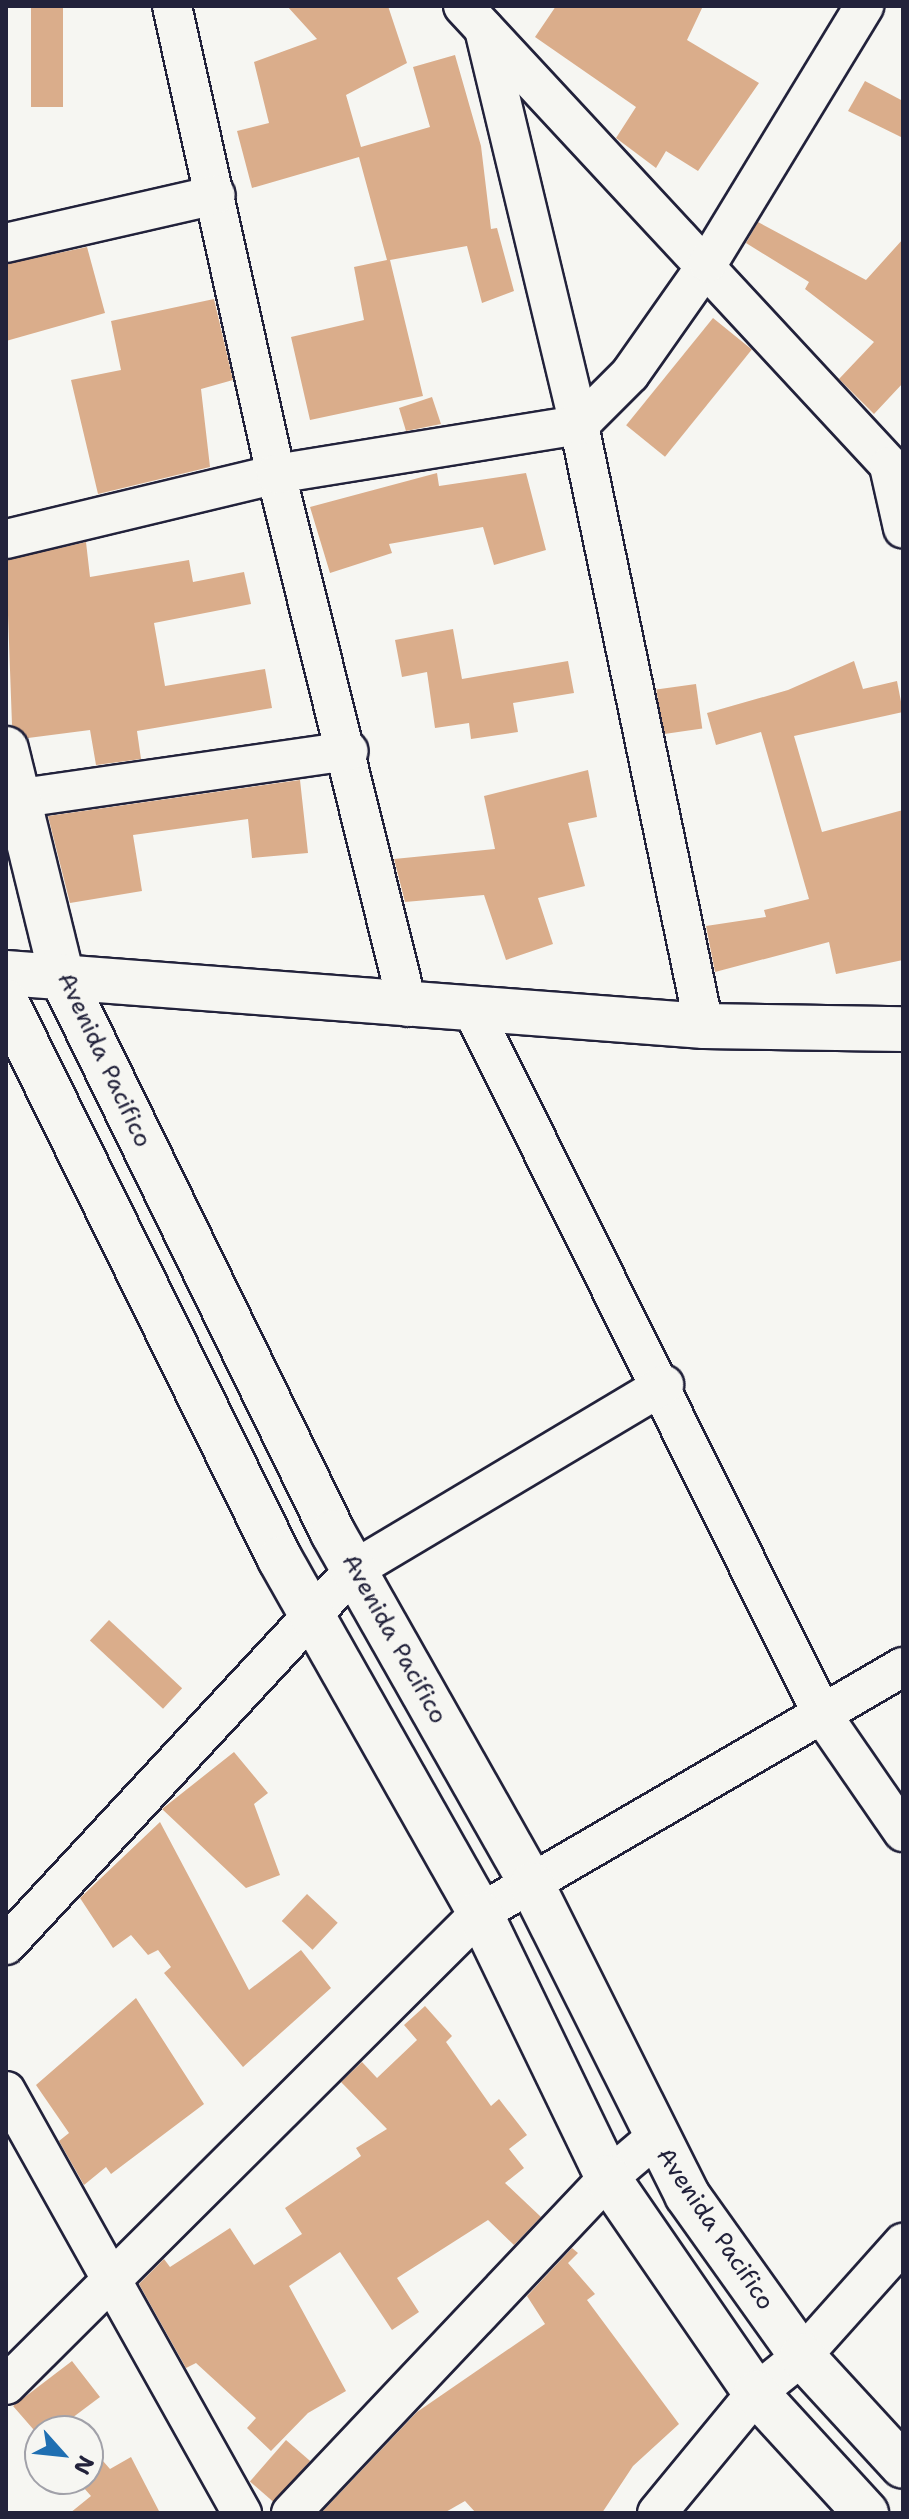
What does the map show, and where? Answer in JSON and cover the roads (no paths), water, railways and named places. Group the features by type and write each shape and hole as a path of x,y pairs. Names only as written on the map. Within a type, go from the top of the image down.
{"main road":[{"name":"Avenida Pacifico","path":"6,749 15,799 62,977 355,1569 532,1885 655,2138 802,2356 903,2466"},
{"path":"6,973 408,1007 704,1026 903,1029"},
{"path":"6,1002 313,1618 480,1913 608,2178 756,2393 866,2513"}],"street":[{"path":"172,6 276,474 349,751 408,1007"},
{"path":"6,539 276,474 579,425 630,374 708,263 864,6"},
{"path":"474,18 708,263 896,473 903,528"},
{"path":"474,18 579,425 704,1026"},
{"path":"6,243 216,195"},
{"path":"15,799 349,751"},
{"path":"473,1011 664,1385 823,1716 903,1832"},
{"path":"6,1945 313,1618 355,1569 664,1385"},
{"path":"6,2385 106,2278 480,1913 903,1667"},
{"path":"6,2091 106,2278 242,2513"},
{"path":"291,2513 608,2178 655,2138"},
{"path":"657,2513 756,2393 802,2356 903,2243"}]}
